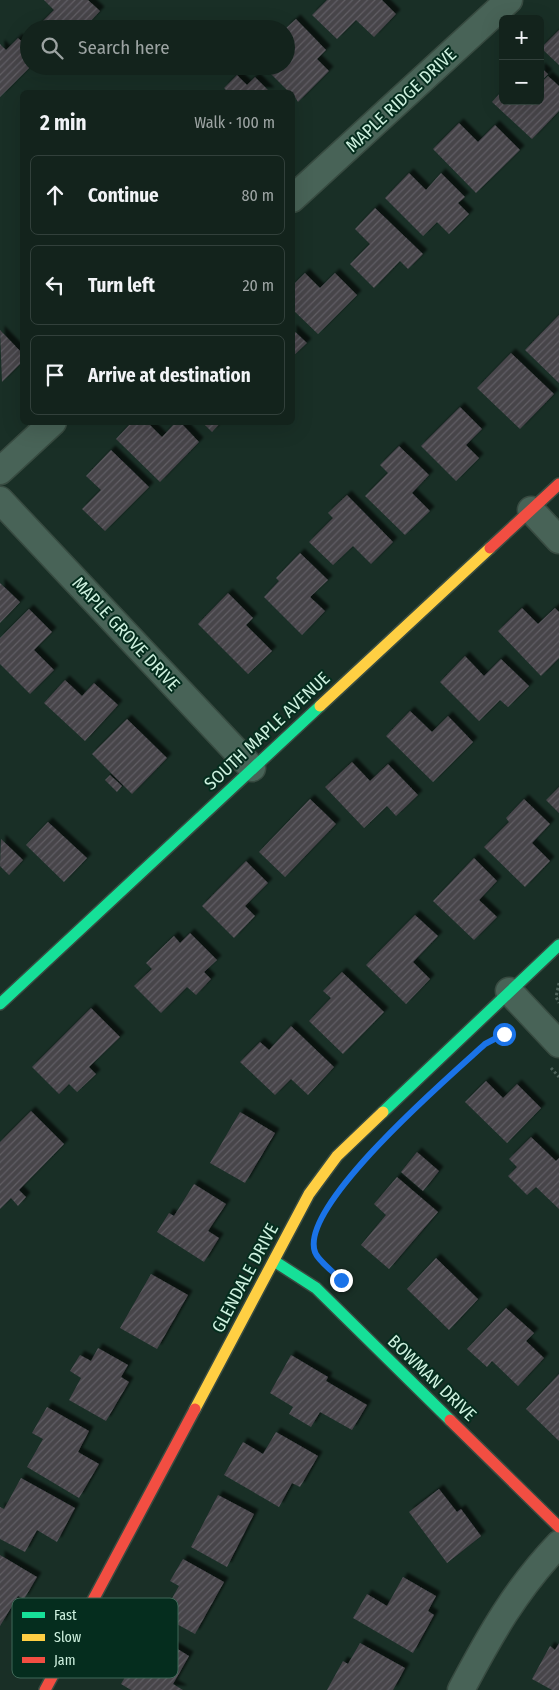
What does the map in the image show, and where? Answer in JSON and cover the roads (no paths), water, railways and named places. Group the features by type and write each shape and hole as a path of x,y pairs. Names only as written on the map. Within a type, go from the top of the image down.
{"street":[{"name":"MAPLE RIDGE DRIVE","path":"295,197 509,0"},
{"path":"0,471 50,425"},
{"name":"SOUTH MAPLE AVENUE","path":"0,1004 559,484"},
{"name":"MAPLE GROVE DRIVE","path":"0,500 252,768"},
{"path":"531,510 559,540"},
{"name":"GLENDALE DRIVE","path":"94,1598 309,1194 337,1156 559,945"},
{"path":"509,992 553,1054"},
{"name":"BOWMAN DRIVE","path":"274,1261 316,1288 559,1527"},
{"path":"461,1690 512,1598 538,1565 559,1544"},
{"name":"GLENDALE DRIVE","path":"45,1690 51,1678"}]}
